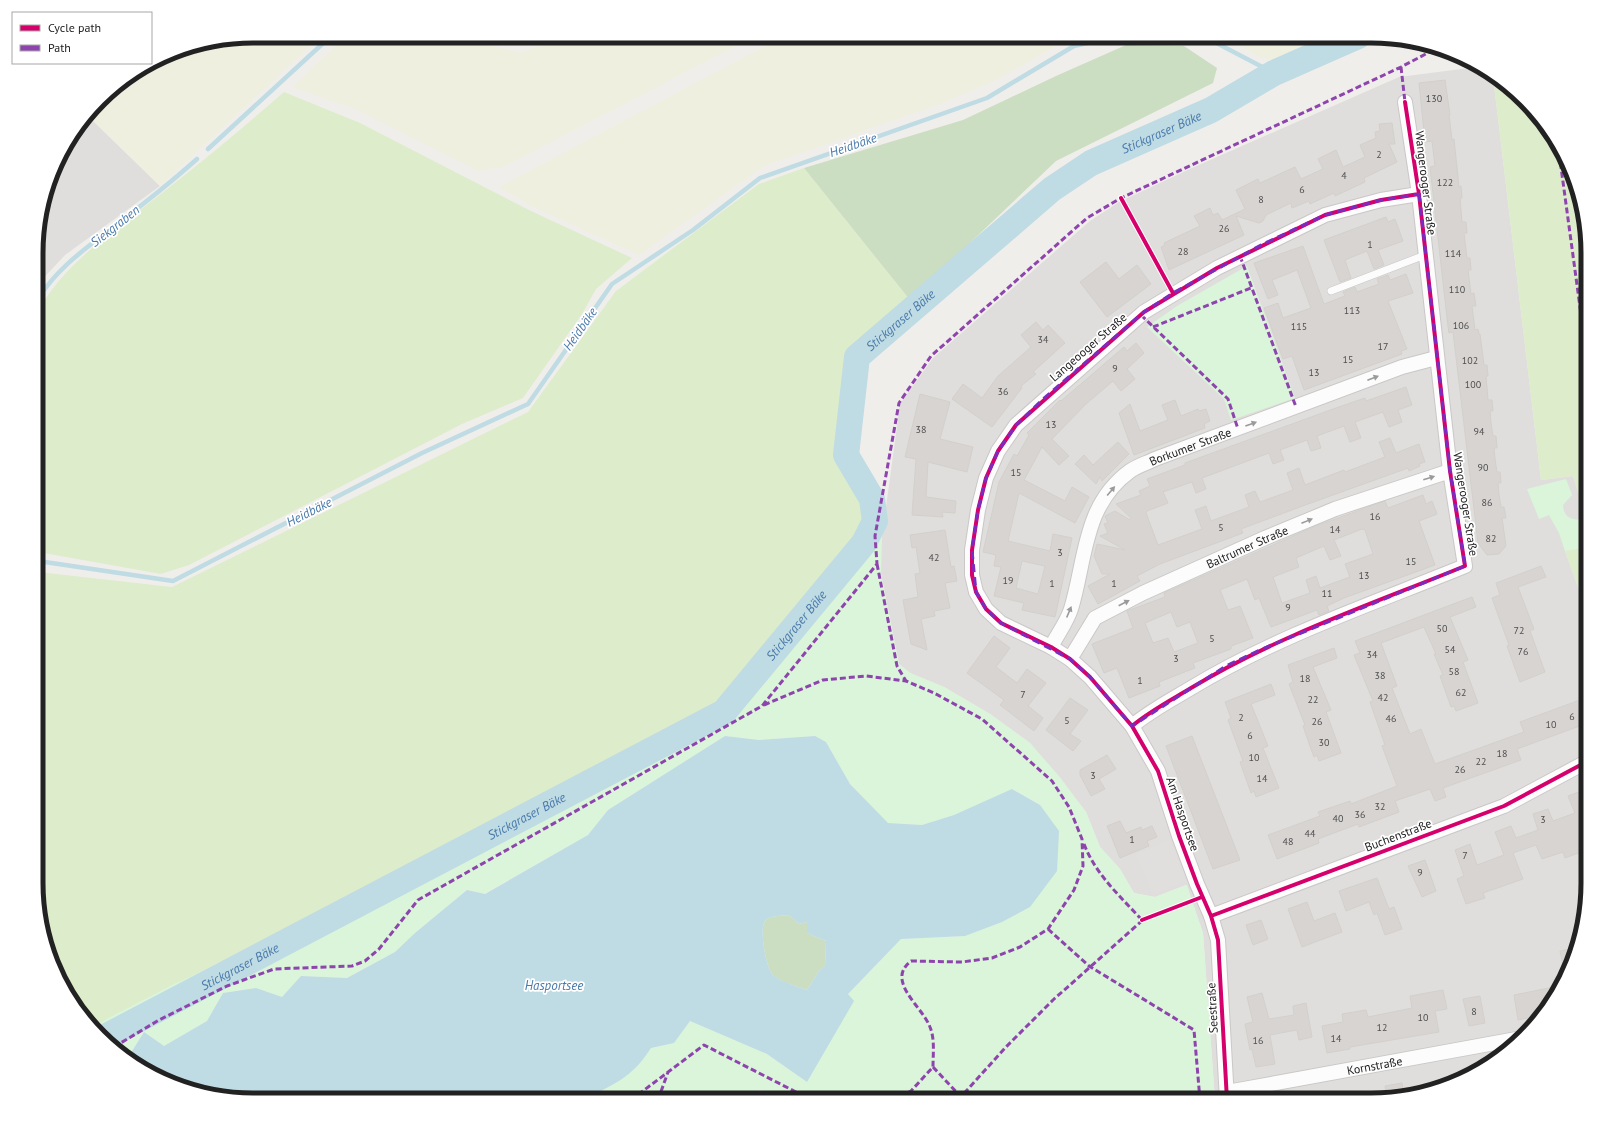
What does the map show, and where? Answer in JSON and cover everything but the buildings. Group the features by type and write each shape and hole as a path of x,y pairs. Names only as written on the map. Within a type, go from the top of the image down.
{"street":[{"name":"Wangerooger Straße","path":"1132,726 1145,715 1220,670 1262,649 1327,620 1465,566 1450,471 1436,358 1419,194 1405,102"},
{"name":"Langeooger Straße","path":"1046,644 1001,623 986,609 976,592 972,575 972,550 978,510 986,478 998,451 1016,425 1144,312 1217,268 1325,215 1381,200 1419,194"},
{"name":"Borkumer Straße","path":"1046,644 1071,610 1084,545 1094,516 1109,492 1130,471 1155,459 1402,367 1436,358"},
{"name":"Baltrumer Straße","path":"1070,659 1095,618 1136,597 1265,538 1335,509 1450,471"},
{"name":"Am Hasportsee","path":"1046,644 1070,659 1090,677 1132,726 1158,771 1181,842 1211,916"},
{"name":"Buchenstraße","path":"1211,916 1504,806 1581,765"},
{"name":"Seestraße","path":"1211,916 1218,940 1227,1093"},
{"name":"Kornstraße","path":"1242,1093 1510,1040"}],"lane":[{"path":"1331,291 1425,255"}],"highlighted area":[{"path":"1419,194 1450,471 1465,566 1262,649 1226,666 1132,726 1090,677 1070,659 1001,623 986,609 976,592 972,550 978,510 986,478 998,451 1016,425 1043,399 1144,312 1173,293 1263,244 1325,215 1381,200"}],"shaded area":[{"path":"1470,68 1494,82 1541,480 1573,476 1581,501 1581,548 1565,551 1581,595 1581,897 1577,924 1570,951 1565,963 1553,988 1538,1011 1499,1050 1488,1058 1464,1071 1439,1082 1425,1086 1385,1093 1214,1093 1203,933 1186,885 1155,897 1134,893 1120,869 1100,847 1086,812 1030,743 990,714 944,687 910,673 899,664 881,574 881,544 900,404 933,358 1090,221 1119,202 1192,168 1399,77"},
{"path":"91,119 160,186 65,255 43,279 43,239 47,212 54,185 71,148"},
{"path":"1170,840 1187,880 1153,895 1136,855"}],"green space":[{"path":"239,43 313,43 160,186 91,119 115,95 136,78 148,71 185,54 199,50"},
{"path":"339,43 482,43 522,53 541,43 742,43 503,167 478,171 358,110 292,87"},
{"path":"771,43 1062,43 994,81 945,102 764,166 639,255 531,206 499,187"},
{"path":"1235,43 1317,43 1279,61 1260,57"},
{"path":"1126,45 1184,46 1217,68 1213,83 1056,161 910,300 804,168 963,120"},
{"path":"1494,82 1529,115 1546,136 1553,148 1570,185 1577,212 1581,239 1581,501 1573,476 1541,480"},
{"path":"284,92 360,123 531,211 632,258 596,289 582,314 523,398 462,424 189,565 161,574 43,553 43,304 49,294 78,260 241,129"},
{"path":"804,168 910,300 853,354 839,451 866,509 864,534 724,704 98,1024 78,1000 59,963 50,937 43,897 43,573 172,587 528,412 616,291 759,184"},
{"path":"1247,266 1295,398 1231,420 1224,399 1147,327 1177,306"},
{"path":"1566,479 1572,495 1563,505 1564,510 1568,517 1581,519 1581,548 1565,551 1559,533 1549,515 1539,519 1527,489"},
{"path":"882,535 881,574 899,664 910,673 944,687 990,714 1030,743 1059,776 1086,812 1100,847 1120,869 1134,893 1155,897 1187,885 1203,933 1214,1093 768,1093 759,1089 758,1093 596,1093 621,1080 629,1074 651,1048 674,1043 690,1021 767,1054 807,1082 853,1001 848,994 901,939 965,936 1002,922 1030,907 1040,805 1013,789 954,815 922,825 888,823 850,784 826,742 815,736 759,740 725,736 608,810 588,835 484,894 467,890 415,933 395,952 347,978 301,976 282,997 256,988 223,993 207,1021 164,1046 144,1032 130,1054 98,1024 176,983 508,839 731,718 859,559 872,536"},
{"path":"1581,548 1581,595 1565,551"},
{"path":"789,915 799,924 807,922 807,933 826,941 825,966 819,971 807,990 784,982 773,975 770,971 766,957 763,940 763,925 765,921 773,917"}],"water":[{"name":"Hasportsee","path":"725,736 759,740 815,736 826,742 850,784 888,823 922,825 954,815 1012,789 1040,805 1059,831 1057,871 1030,907 1002,922 965,936 901,939 848,994 854,1001 807,1082 767,1054 690,1021 674,1043 651,1048 637,1067 629,1074 621,1080 596,1093 239,1093 212,1089 185,1082 148,1065 130,1054 144,1032 164,1046 207,1021 223,993 256,988 282,997 301,976 347,978 395,952 415,933 467,890 485,894 588,835 608,810","holes":["789,915 799,924 807,922 807,933 826,941 825,966 819,971 807,990 784,982 773,975 768,965 763,940 763,925 767,919 776,916"]}],"waterway":[{"name":"Siekgraben","path":"208,149 323,43"},
{"name":"Heidbäke","path":"43,562 173,581 422,453 528,404 612,284 693,230 760,178 987,98 1074,46 1088,43"},
{"name":"Heidbäke","path":"1216,43 1274,73"},
{"name":"Stickgraser Bäke","path":"109,1035 724,712 864,543 875,521 872,499 846,455 857,357 1052,189 1091,163 1211,110 1274,73 1342,43"},
{"name":"Siekgraben","path":"43,291 72,260 197,159"}],"marked path":[{"path":"119,1044 159,1020 227,986 274,969 352,966 365,961 379,949 418,900 762,706 877,564 875,536 899,403 931,356 1087,218 1121,198 1401,67 1430,52"},
{"path":"1401,67 1405,102"},
{"path":"1560,163 1581,314"},
{"path":"1240,256 1296,407"},
{"path":"1153,327 1251,288"},
{"path":"1141,315 1228,399 1238,429"},
{"path":"877,564 897,666 906,681"},
{"path":"764,705 823,680 866,676 906,681 934,693 982,719 1052,781 1069,807 1082,839 1083,866 1074,890 1048,929 1020,947 992,958 962,962 911,961 904,969 902,977 903,985 926,1019 933,1036 933,1067 911,1091 907,1093"},
{"path":"1084,844 1095,866 1117,894 1142,920"},
{"path":"964,1093 1006,1047 1053,1000 1144,919"},
{"path":"1048,929 1089,966 1194,1030 1199,1093"},
{"path":"640,1093 704,1045 798,1093"},
{"path":"933,1067 957,1093"},
{"path":"660,1093 668,1072"}],"cycle path":[{"path":"1132,726 1168,701 1257,652 1325,622 1465,566 1450,471 1419,194 1405,102"},
{"path":"1227,1093 1218,940 1211,916 1179,836 1158,771 1132,726 1090,677 1070,659 1051,647 1001,623 986,609 976,592 972,575 972,550 978,510 986,478 998,451 1016,425 1144,312 1217,268 1325,215 1381,200 1419,194"},
{"path":"1121,198 1173,293"},
{"path":"1211,916 1504,806 1581,765"},
{"path":"1142,920 1202,897"}]}
